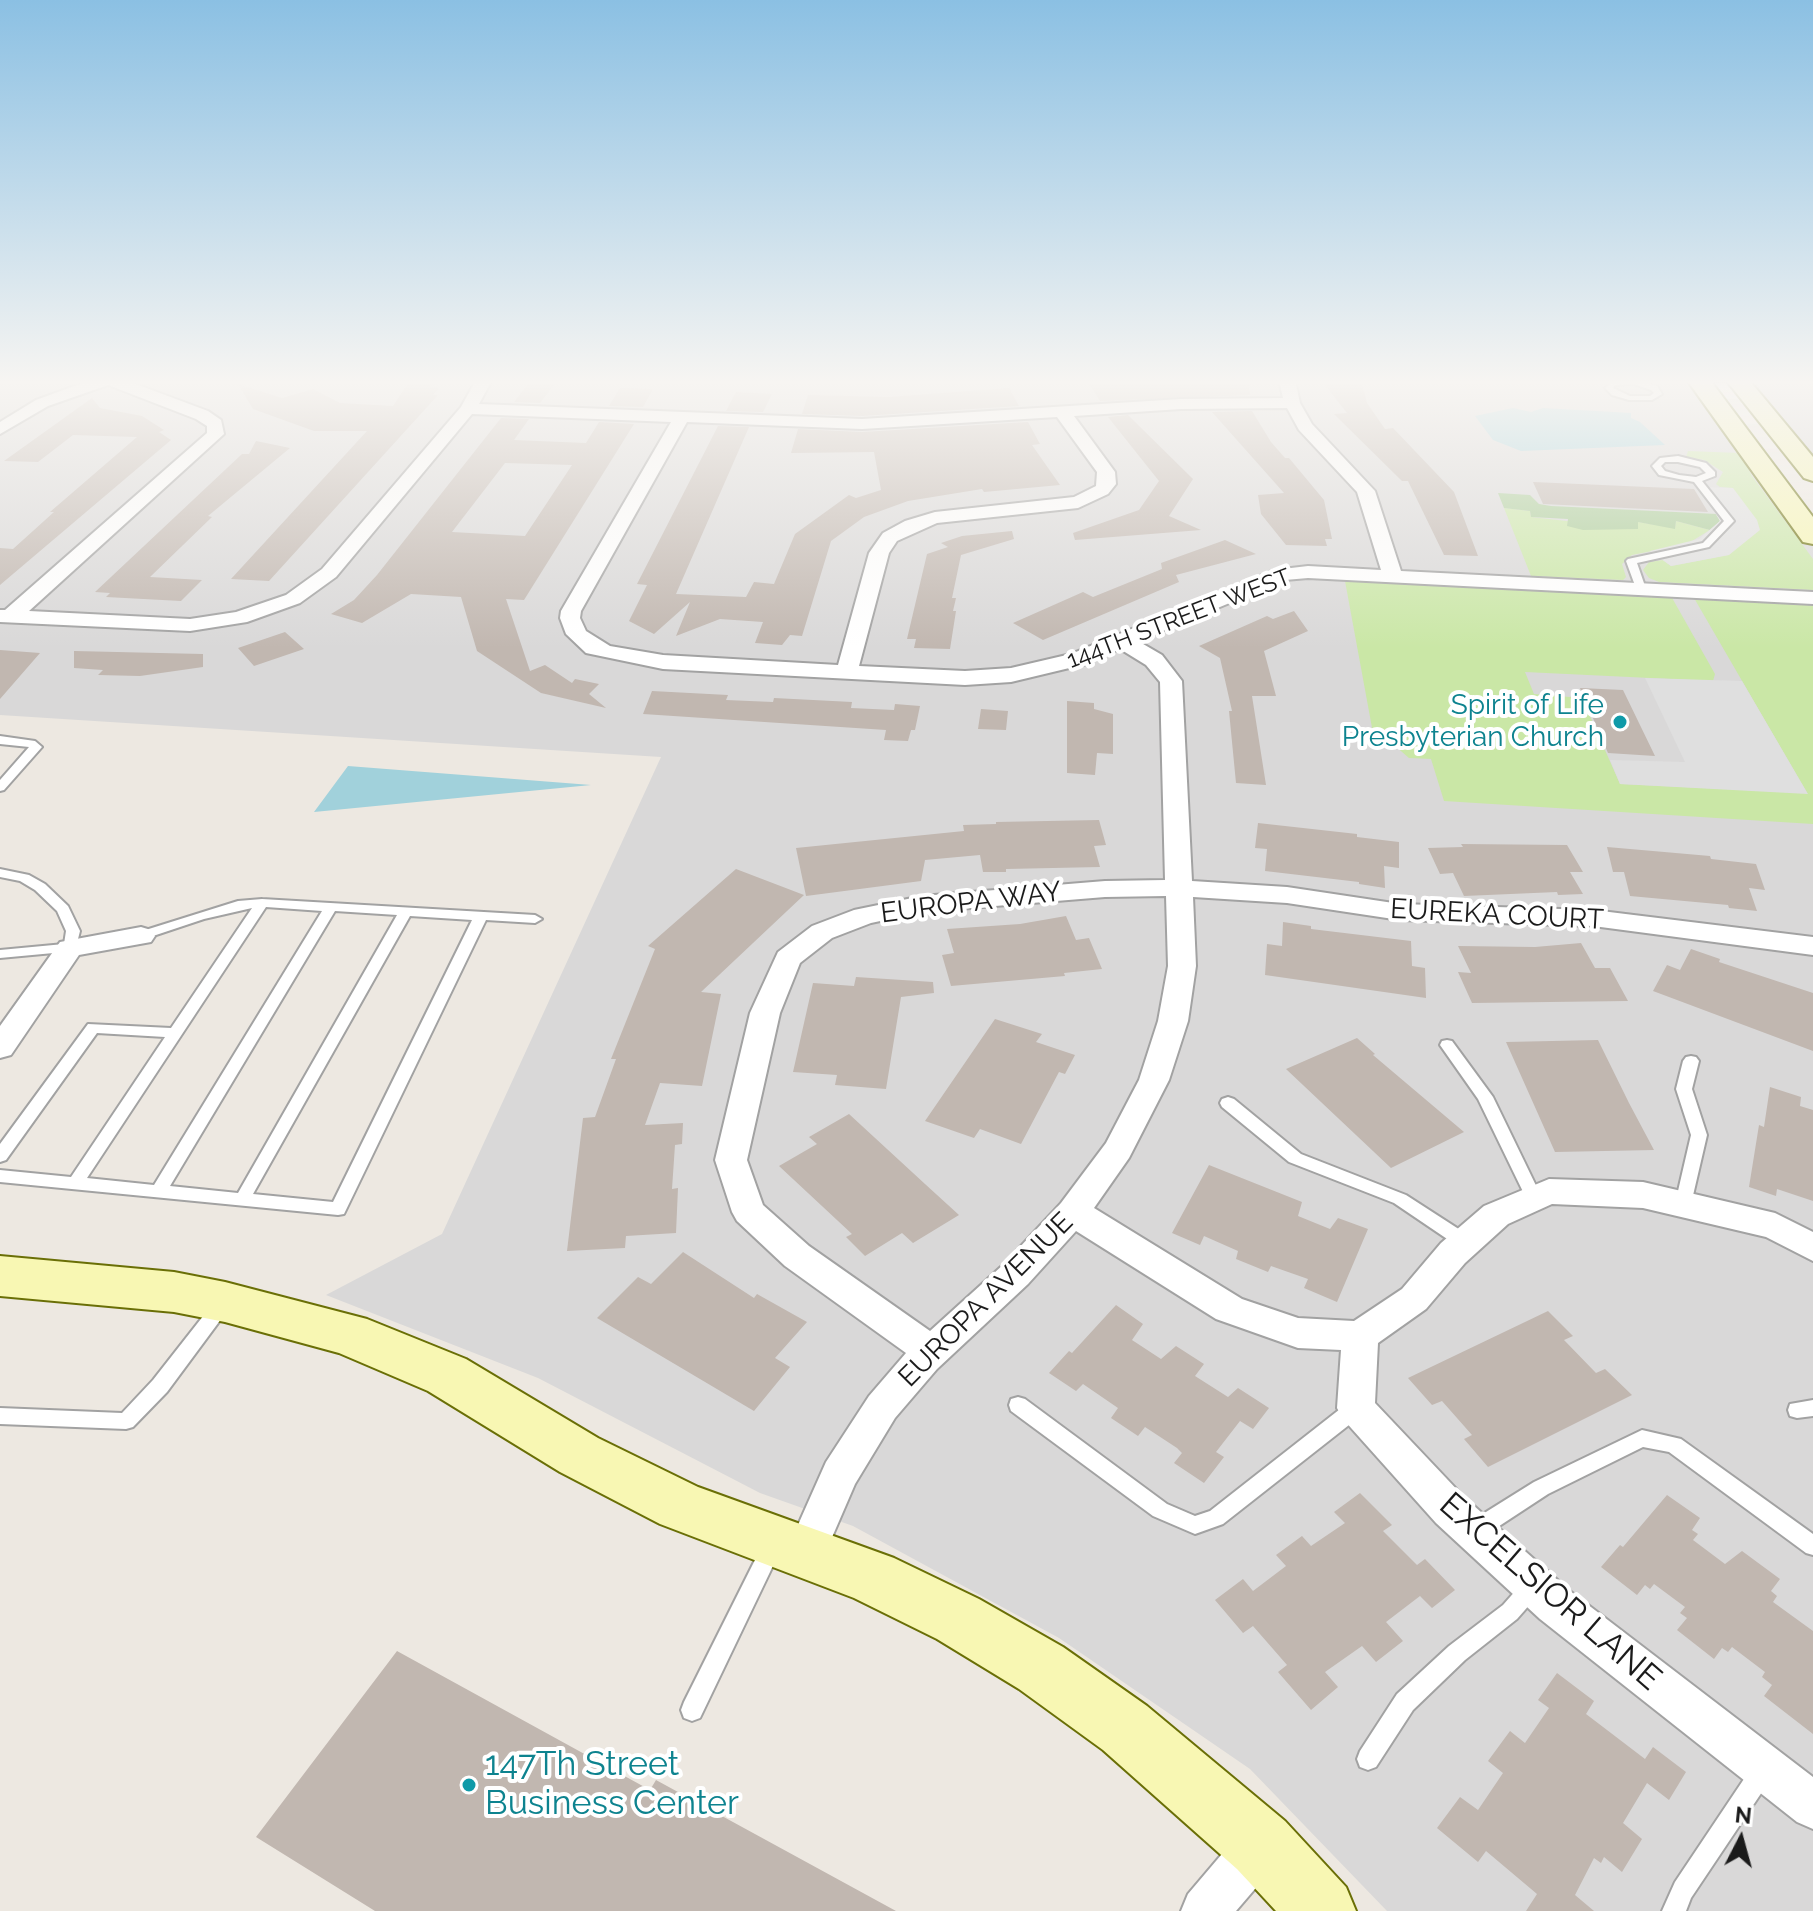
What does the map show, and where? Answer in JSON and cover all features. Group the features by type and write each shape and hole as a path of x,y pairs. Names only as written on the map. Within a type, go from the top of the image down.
{"street":[{"path":"6,616 178,469"},
{"path":"6,616 176,625 216,623 250,616 293,599 320,581 416,469"},
{"name":"144TH STREET WEST","path":"653,469 570,618 577,634 594,648 641,660 965,678 1011,675 1051,667 1122,641 1281,574 1308,572 1813,598"},
{"path":"847,671 879,553 890,537 912,525 935,518 1078,502 1102,490 1107,484 1104,469"},
{"path":"1346,469 1366,491 1393,576"},
{"path":"1764,469 1813,536"},
{"name":"EUROPA AVENUE","path":"790,1547 821,1512 860,1440 882,1407 932,1352 1016,1274 1073,1212 1118,1150 1154,1080 1173,1021 1182,966 1171,681 1154,660 1122,641"},
{"name":"EUREKA COURT","path":"1181,888 1287,895 1400,912 1593,918 1813,946"},
{"name":"EUROPA WAY","path":"932,1352 797,1256 749,1212 731,1160 765,1013 788,958 822,932 864,916 922,904 1105,889 1181,888"},
{"path":"0,1048 70,948 141,936"},
{"path":"1073,1212 1229,1309 1298,1333 1360,1336 1414,1299 1465,1242 1496,1215 1549,1191 1643,1195 1775,1226 1813,1248"},
{"path":"0,1276 174,1292 349,1334 447,1375 636,1485 728,1526 873,1578 958,1619 1041,1668 1125,1728 1261,1845 1322,1911"},
{"path":"1356,1408 1360,1336"},
{"name":"EXCELSIOR LANE","path":"1356,1408 1473,1531 1533,1585 1811,1802"},
{"path":"1205,1911 1261,1845"}],"lane":[{"path":"1660,469 1669,476 1697,480 1709,477 1709,469"},
{"path":"1641,589 1631,561 1706,545 1729,521 1697,480"},
{"path":"0,740 31,743 36,747 0,787"},
{"path":"0,873 24,878 40,887 63,909 73,931 70,948 0,954"},
{"path":"75,1183 262,903"},
{"path":"141,936 199,916 243,904 262,903 535,919"},
{"path":"159,1191 331,907"},
{"path":"242,1200 406,911"},
{"path":"0,1176 338,1209 481,916"},
{"path":"0,1156 93,1028 175,1033"},
{"path":"1447,1045 1485,1097 1534,1198"},
{"path":"1683,1204 1699,1135 1684,1089 1691,1061"},
{"path":"1228,1103 1295,1158 1400,1199 1465,1242"},
{"path":"0,1416 126,1421 160,1386 225,1302"},
{"path":"1018,1405 1160,1510 1195,1525 1216,1518 1356,1408"},
{"path":"1473,1531 1541,1488 1642,1438 1674,1445 1813,1546"},
{"path":"692,1710 790,1547"},
{"path":"1368,1759 1405,1702 1457,1653 1510,1612 1533,1585"},
{"path":"1674,1911 1683,1890 1764,1768"}],"shaded area":[{"path":"0,469 1765,469 1813,534 1813,1911 1387,1911 1250,1769 1059,1638 853,1526 760,1493 538,1378 326,1295 442,1234 661,757 0,715"},
{"path":"1699,487 1733,488 1757,520 1760,530 1729,555 1671,566 1650,551 1699,539 1720,521"},
{"path":"1645,678 1742,681 1808,794 1620,784 1610,760 1685,762"}],"green space":[{"path":"1719,469 1748,469 1813,559 1813,590 1659,582 1649,578 1643,570 1649,562 1663,560 1671,566 1728,555 1735,549 1733,488 1716,484 1723,472"},
{"path":"1498,493 1530,495 1539,504 1551,506 1717,514 1720,521 1710,530 1676,521 1675,529 1638,522 1638,529 1583,530 1567,526 1568,519 1531,517 1530,511 1504,508"},
{"path":"1504,508 1530,511 1531,517 1638,529 1638,522 1675,528 1676,521 1710,530 1687,544 1632,555 1622,564 1626,577 1623,580 1531,576"},
{"path":"1345,581 1671,596 1715,674 1713,681 1525,672 1534,694 1582,698 1620,784 1807,793 1694,598 1813,604 1813,824 1444,801 1431,759 1409,758 1394,745 1375,744"}],"water":[{"path":"348,766 591,785 314,812"}],"building":[{"path":"100,469 137,469 0,585 0,548 13,549 54,512 50,512"},
{"path":"226,469 264,469 208,516 212,517 150,577 202,580 181,601 106,597 110,593 95,592"},
{"path":"332,469 371,469 269,581 231,579"},
{"path":"461,469 500,469 452,532 525,536 569,469 606,469 524,600 506,599 530,671 545,665 572,683 575,679 599,684 589,694 606,708 541,693 477,651 461,597 411,594 362,623 331,614 354,600"},
{"path":"696,469 731,469 676,594 746,597 754,582 774,584 795,534 849,495 856,498 881,490 877,469 1049,469 1060,485 984,492 982,489 908,501 864,517 831,541 802,636 790,635 782,645 755,643 763,622 720,619 676,636 690,602 654,634 629,621 647,585 637,584"},
{"path":"1150,469 1183,469 1193,479 1169,516 1201,530 1075,540 1073,533 1139,510 1159,481"},
{"path":"1263,469 1298,469 1324,500 1332,539 1325,539 1327,546 1286,545 1261,514 1258,495 1284,493"},
{"path":"1390,469 1432,469 1454,492 1478,556 1444,555 1408,481 1402,481"},
{"path":"1533,482 1694,489 1708,512 1543,504"},
{"path":"1012,531 1014,539 961,555 952,598 956,598 953,611 956,611 950,649 914,648 916,639 907,639 927,554 948,547 941,543 962,536"},
{"path":"1225,540 1256,554 1176,575 1179,582 1043,640 1013,623 1083,592 1093,597 1162,569 1161,563"},
{"path":"1294,611 1308,631 1264,651 1276,696 1252,696 1266,785 1236,783 1229,711 1232,711 1220,658 1199,646 1267,616 1273,619"},
{"path":"285,632 304,649 254,666 238,648"},
{"path":"0,650 40,653 0,699"},
{"path":"74,651 203,654 203,667 140,676 98,675 103,670 74,668"},
{"name":"Spirit of Life Presbyterian Church","path":"1580,688 1623,690 1655,756 1608,753"},
{"path":"652,691 728,695 726,700 773,702 774,698 852,702 851,708 894,710 895,704 920,706 915,730 911,730 908,741 884,740 886,730 643,714"},
{"path":"1067,701 1094,703 1094,709 1113,714 1113,754 1097,753 1095,775 1067,773"},
{"path":"981,709 1008,711 1006,730 978,729"},
{"path":"1099,820 1106,845 1094,846 1100,867 983,872 980,855 925,860 921,881 806,896 796,848 964,831 963,825"},
{"path":"1258,823 1399,842 1399,868 1384,866 1385,888 1265,871 1267,849 1255,848"},
{"path":"1461,844 1567,845 1583,872 1570,872 1583,894 1558,895 1557,892 1464,896 1453,873 1440,874 1428,848 1463,847"},
{"path":"1607,847 1710,856 1711,859 1756,864 1765,890 1749,888 1757,911 1729,908 1728,905 1630,896 1624,872 1613,872"},
{"path":"736,869 804,895 701,992 721,994 702,1086 660,1083 645,1125 683,1123 682,1144 675,1145 672,1189 678,1188 676,1233 626,1236 625,1248 567,1251 583,1118 595,1117 616,1059 611,1059 655,949 648,946"},
{"path":"1066,916 1076,940 1089,938 1102,969 1064,973 1065,976 951,986 942,955 954,953 947,929 1020,924"},
{"path":"1283,922 1311,926 1311,929 1411,941 1412,966 1425,968 1426,998 1265,975 1267,944 1282,946"},
{"path":"1581,943 1595,968 1610,968 1628,1001 1472,1003 1458,972 1471,973 1458,946 1535,947"},
{"path":"1691,949 1720,959 1719,962 1813,993 1813,1051 1653,991 1667,965 1680,970"},
{"path":"856,977 933,982 934,993 901,997 886,1089 835,1085 837,1075 793,1072 813,983 854,986"},
{"path":"995,1019 1042,1034 1036,1042 1075,1055 1065,1074 1059,1072 1021,1144 980,1129 974,1138 925,1121"},
{"path":"1357,1038 1464,1132 1391,1168 1286,1069"},
{"path":"1598,1040 1654,1150 1555,1152 1506,1042"},
{"path":"1770,1087 1801,1097 1800,1106 1813,1110 1813,1201 1777,1189 1776,1196 1749,1187 1759,1125 1764,1127"},
{"path":"849,1114 959,1215 913,1243 902,1233 865,1256 846,1237 852,1234 779,1166 817,1144 809,1137"},
{"path":"1209,1165 1302,1202 1298,1216 1330,1229 1338,1218 1368,1229 1337,1302 1304,1288 1308,1279 1271,1266 1268,1272 1236,1259 1238,1251 1204,1236 1200,1245 1172,1233"},
{"path":"683,1252 754,1298 757,1294 807,1322 775,1358 790,1367 754,1411 597,1318 638,1277 651,1284"},
{"path":"1116,1305 1143,1324 1132,1340 1161,1359 1176,1346 1204,1364 1195,1376 1228,1397 1238,1388 1269,1408 1253,1429 1240,1421 1216,1452 1224,1457 1204,1483 1174,1463 1182,1453 1177,1448 1145,1427 1138,1436 1111,1418 1118,1408 1083,1384 1076,1391 1049,1373"},
{"path":"1548,1311 1573,1336 1564,1340 1596,1373 1605,1369 1632,1395 1488,1467 1464,1439 1472,1435 1442,1401 1432,1405 1408,1378"},
{"path":"1360,1493 1392,1525 1383,1531 1417,1565 1425,1559 1455,1590 1432,1608 1420,1596 1386,1622 1403,1641 1376,1662 1362,1646 1325,1672 1338,1687 1311,1710 1278,1672 1287,1665 1253,1626 1243,1633 1215,1600 1243,1579 1253,1591 1286,1566 1276,1555 1302,1536 1311,1546 1345,1523 1334,1512"},
{"path":"1667,1495 1700,1518 1692,1530 1698,1534 1693,1540 1725,1564 1742,1551 1780,1579 1771,1591 1777,1596 1773,1602 1813,1631 1813,1734 1764,1696 1772,1685 1762,1677 1765,1672 1732,1647 1728,1652 1722,1648 1714,1659 1677,1630 1687,1618 1680,1613 1685,1607 1654,1584 1650,1589 1645,1585 1637,1595 1601,1567 1620,1545 1623,1547"},
{"name":"147Th Street Business Center","path":"397,1651 650,1790 656,1780 896,1911 375,1911 256,1837"},
{"path":"1557,1673 1594,1701 1586,1714 1645,1759 1653,1747 1686,1772 1669,1800 1647,1783 1623,1823 1642,1839 1622,1872 1604,1857 1601,1863 1594,1858 1575,1895 1594,1911 1526,1911 1537,1894 1486,1851 1478,1862 1437,1828 1460,1797 1478,1810 1503,1773 1488,1761 1510,1731 1525,1743 1549,1708 1538,1700"}],"place":[{"name":"Spirit of Life Presbyterian Church","path":"1620,722"},
{"name":"147Th Street Business Center","path":"469,1785"}]}
